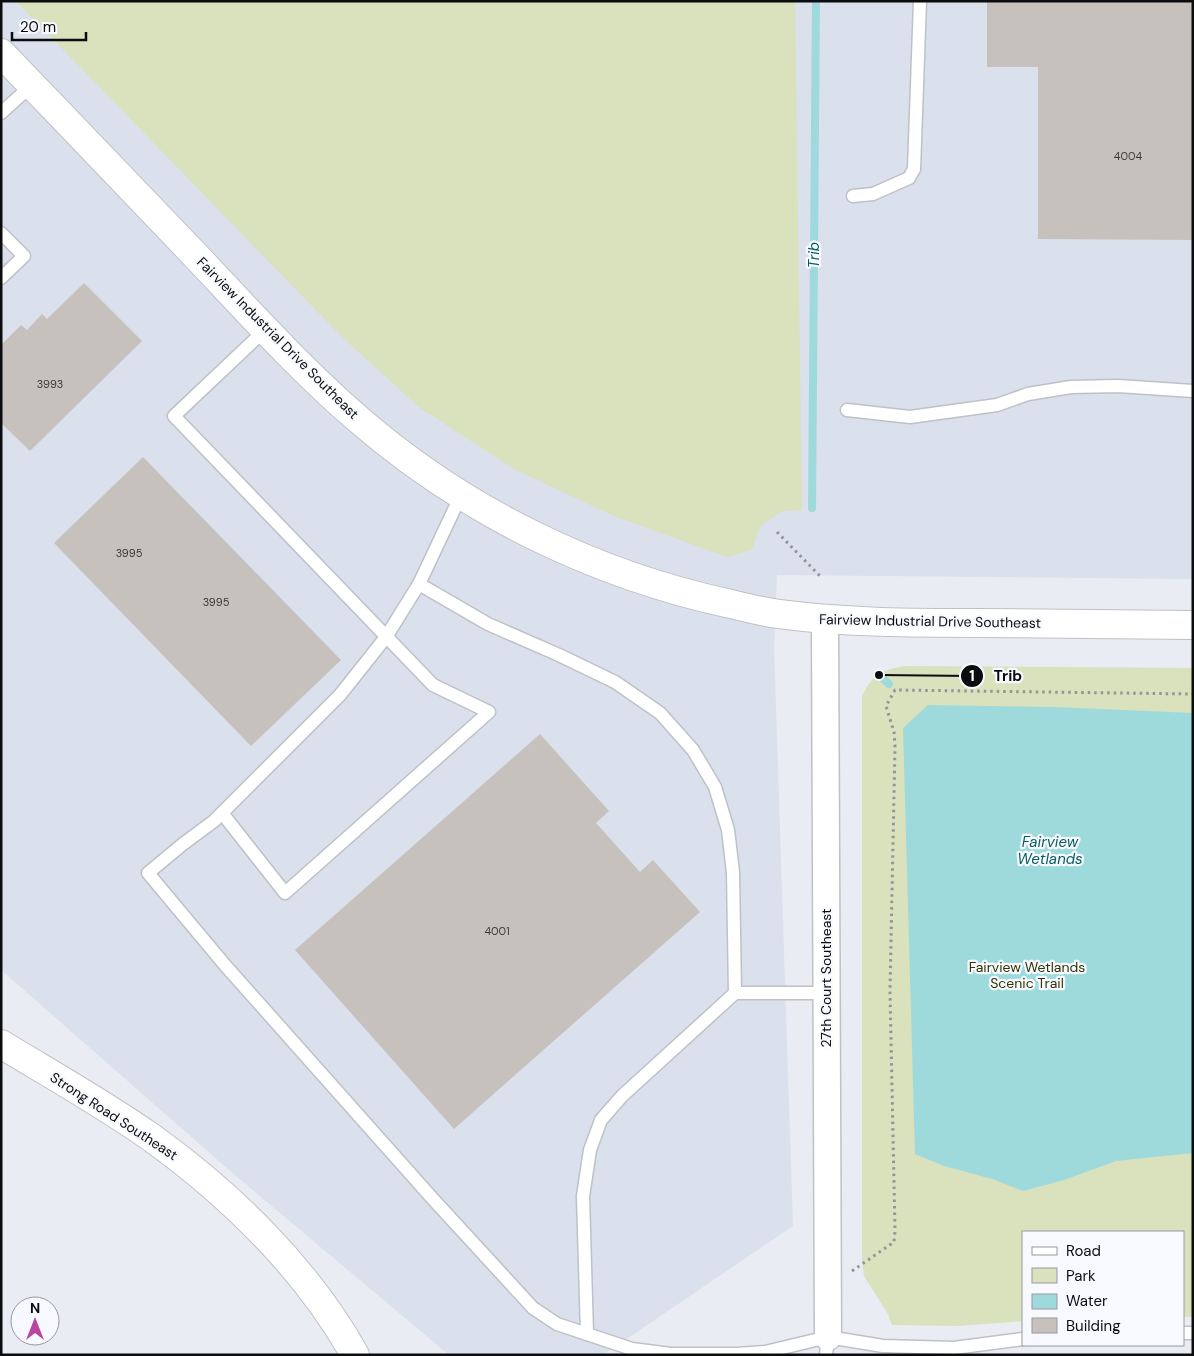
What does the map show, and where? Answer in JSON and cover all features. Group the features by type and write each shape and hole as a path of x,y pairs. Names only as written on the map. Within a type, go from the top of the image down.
{"main road":[{"name":"Fairview Industrial Drive Southeast","path":"1,53 266,329 324,388 359,420 427,472 461,495 544,541 648,583 709,600 776,614 893,623 1193,624"},
{"name":"Strong Road Southeast","path":"1,1044 151,1137 219,1192 262,1234 312,1290 355,1355"}],"street":[{"name":"27th Court Southeast","path":"825,619 827,1346"}],"lane":[{"path":"854,196 873,194 909,178 914,168 920,1"},
{"path":"1,113 32,85"},
{"path":"1,233 24,256 1,278"},
{"path":"222,813 285,893 489,712 433,685 174,416 266,329"},
{"path":"847,410 910,417 997,405 1028,394 1071,386 1118,386 1193,391"},
{"path":"461,495 420,584 386,637 340,695 214,821 148,873 230,971 432,1198 533,1308 557,1324 632,1349 670,1354 737,1354 827,1346 954,1348 1022,1339"},
{"path":"420,584 488,624 615,682 660,713 693,750 715,787 728,830 733,872 735,993"},
{"path":"587,1334 584,1196 590,1150 601,1120 622,1096 735,993 826,993"}],"path":[{"path":"777,532 821,577"},
{"path":"828,1288 894,1242 890,991 895,746 894,732 886,706 895,690 1193,694"}],"shaded area":[{"path":"1,1 1193,1 1193,579 777,575 774,647 793,1226 603,1355 449,1355 236,1176 1,970"}],"green space":[{"path":"16,1 795,1 802,510 782,511 760,526 752,550 727,557 614,516 516,470 420,408 341,336"},
{"name":"Fairview Wetlands","path":"904,666 1193,668 1193,1317 1184,1317 1184,1231 1022,1231 1022,1321 958,1326 892,1325 888,1314 864,1276 862,1261 862,696 874,678 889,670"}],"water":[{"name":"Fairview Wetlands","path":"928,705 1055,707 1193,713 1193,1153 1116,1161 1064,1180 1023,1191 992,1179 944,1166 915,1154 903,728"}],"building":[{"path":"987,1 1193,1 1193,240 1038,239 1038,67 987,67"},
{"path":"84,283 142,341 30,451 1,423 1,345 21,325 27,330 42,314 47,319"},
{"path":"143,457 341,660 251,746 54,543"},
{"path":"540,734 609,811 596,823 640,872 653,860 700,912 454,1129 295,950"}],"waterway":[{"name":"Trib","path":"812,508 816,1"},
{"name":"Trib","path":"879,675 889,684"}],"place":[{"name":"Trib","path":"879,675"}],"park label":[{"name":"Fairview Wetlands Scenic Trail","path":"1027,976"}]}
